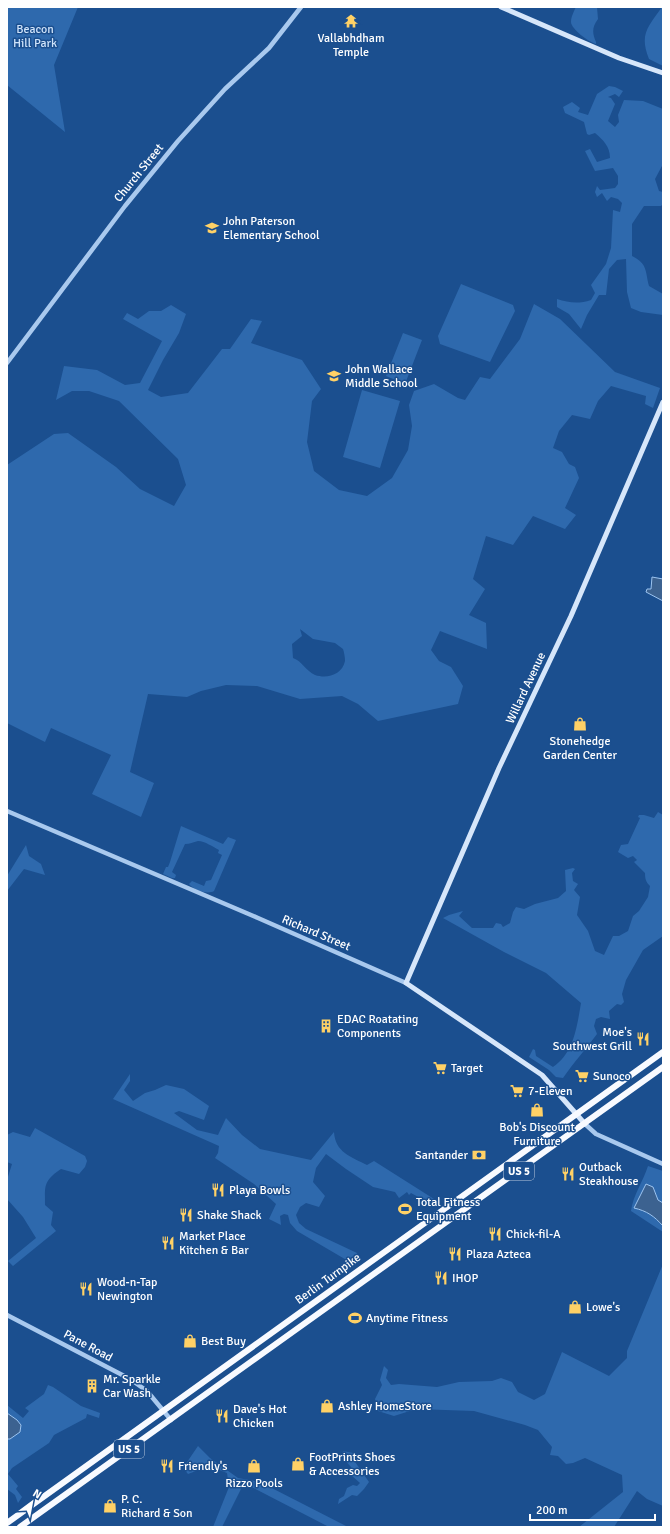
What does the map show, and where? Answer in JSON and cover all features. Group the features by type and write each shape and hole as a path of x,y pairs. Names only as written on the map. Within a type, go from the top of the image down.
{"highway":[{"name":"Berlin Turnpike","path":"7,1523 164,1410 231,1364 663,1052"},
{"name":"Berlin Turnpike","path":"20,1527 663,1067"},
{"path":"452,1204 459,1214"},
{"path":"446,1209 453,1218"},
{"path":"319,1299 328,1308"}],"main road":[{"path":"501,7 619,58 663,73"},
{"name":"Willard Avenue","path":"406,983 499,768 571,616 663,402"},
{"name":"Richard Street","path":"406,983 542,1075 585,1124"}],"street":[{"name":"Church Street","path":"7,363 125,206 178,141 225,89 269,48 301,7"},
{"name":"Richard Street","path":"7,811 406,983"},
{"path":"585,1124 596,1134 663,1164"},
{"name":"Pane Road","path":"7,1315 130,1379 146,1390 171,1420"}],"green space":[{"name":"Beacon Hill Park","path":"7,7 78,7 54,65 65,132 7,85"},
{"path":"576,7 597,7 598,19 593,30 596,44 581,35 572,25 571,22"},
{"path":"662,7 663,66 649,59 645,43 646,31"},
{"path":"609,86 623,91 619,97 615,94 608,97 611,98 615,104 608,121 615,127 619,122 618,115 624,100 643,101 663,109 663,164 655,179 659,191 663,192 663,204 661,206 644,206 632,224 632,256 641,262 645,268 649,286 663,294 663,315 641,312 631,308 627,292 626,259 617,260 609,269 606,295 599,295 587,315 581,329 569,314 557,307 557,299 574,302 591,300 595,293 591,285 606,264 611,248 613,210 620,212 622,203 618,199 611,197 607,201 602,193 597,197 595,192 597,186 600,190 615,188 618,184 618,176 613,168 595,171 585,151 590,149 597,162 610,158 609,150 595,133 589,135 587,134 584,122 565,113 563,107 572,102 580,108 578,112 588,115 597,94"},
{"path":"461,284 513,305 515,311 490,362 440,344 438,336"},
{"path":"534,304 560,319 615,372 660,388 653,408 645,404 646,396 611,386 598,401 590,419 572,415 559,431 553,448 562,452 569,464 575,467 579,478 565,508 576,515 565,529 533,516 513,545 486,536 473,579 485,589 469,615 486,623 487,649 440,631 431,650 439,661 451,667 463,686 458,704 378,721 358,704 342,696 300,699 257,686 226,685 201,691 187,697 148,694 130,772 154,783 141,817 92,794 111,755 51,728 45,742 7,723 7,465 54,434 68,433 116,467 140,489 174,506 186,485 178,459 119,401 89,391 72,391 56,400 64,366 97,370 125,385 140,383 162,341 123,319 127,313 138,319 149,311 161,311 171,305 186,314 179,333 148,390 161,397 188,393 222,349 230,349 251,319 262,321 251,343 302,360 321,389 312,401 307,442 314,471 339,490 367,496 392,478 408,450 412,426 409,405 414,391 434,384 458,398 465,400 480,377 490,379 520,339","holes":["300,629 313,639 335,643 343,649 345,661 341,670 329,676 315,675 299,661 293,658 292,644 302,636"]},
{"path":"403,333 422,340 405,384 386,376"},
{"path":"362,390 400,401 380,468 343,457"},
{"path":"658,812 663,815 663,936 643,950 626,980 622,994 624,1002 621,1005 617,1004 609,1011 610,1019 601,1017 596,1019 594,1026 597,1034 563,1078 556,1077 549,1070 529,1057 533,1049 535,1050 536,1056 553,1067 560,1061 570,1047 576,1030 581,1003 546,973 504,952 443,918 463,911 459,916 472,928 493,928 496,923 501,924 503,927 510,923 516,907 524,909 535,904 558,898 566,891 565,870 573,868 575,869 572,873 573,881 578,884 574,890 580,897 577,915 588,931 595,951 604,955 613,936 619,936 628,931 633,916 639,911 648,897 650,886 646,880 645,873 634,862 637,860 633,856 628,858 618,852 621,845 628,844 640,818 638,817 639,815 654,818"},
{"path":"181,826 223,844 228,837 236,840 214,891 201,891 189,884 192,881 204,886 206,881 211,880 222,855 218,853 219,850 203,842 198,841 185,844 172,872 176,875 175,878 163,874 170,862"},
{"path":"26,845 29,856 41,864 45,875 24,869 7,891 7,876"},
{"path":"130,1074 130,1081 124,1090 133,1101 145,1093 166,1085 184,1089 209,1106 204,1120 179,1111 174,1113 197,1130 218,1135 226,1118 242,1135 260,1149 311,1160 334,1132 337,1144 345,1153 367,1165 374,1161 434,1199 431,1204 411,1193 409,1195 407,1192 399,1198 395,1192 373,1187 326,1154 316,1168 313,1182 325,1196 319,1207 306,1203 300,1207 296,1215 299,1223 306,1229 357,1253 358,1261 355,1265 297,1231 290,1223 288,1215 284,1214 280,1216 281,1225 269,1219 276,1204 254,1184 215,1158 218,1153 219,1146 113,1099"},
{"path":"35,1128 85,1156 87,1161 85,1167 79,1174 61,1169 48,1181 45,1188 45,1205 53,1212 51,1225 56,1231 13,1266 8,1261 36,1238 23,1217 7,1199 7,1180 12,1164 7,1162 7,1135 13,1132 30,1137"},
{"path":"648,1166 663,1171 663,1232 631,1211 634,1199"},
{"path":"663,1264 663,1506 647,1499 637,1491 614,1527 579,1527 623,1492 622,1475 585,1458 566,1464 558,1456 550,1455 552,1447 538,1430 474,1411 416,1409 394,1416 378,1411 375,1399 382,1385 380,1380 384,1366 388,1370 386,1378 391,1385 399,1384 437,1387 459,1382 492,1381 501,1378 512,1382 518,1392 534,1400 545,1394 562,1352 609,1376 627,1358 627,1351"},
{"path":"48,1385 81,1406 100,1413 99,1418 87,1414 86,1418 54,1435 49,1443 12,1468 8,1474 18,1486 16,1489 22,1497 18,1503 15,1495 7,1489 7,1405 23,1418 29,1411 25,1408 44,1394"},
{"path":"198,1446 210,1458 238,1478 260,1482 348,1527 329,1527 244,1483 222,1527 213,1527 229,1487 227,1473 209,1466 188,1474 183,1468"},
{"path":"343,1451 353,1453 353,1459 369,1482 357,1496 352,1495 338,1504 339,1499 344,1496 347,1488 353,1485 357,1486 360,1483 351,1475 351,1467 342,1457"}],"shaded area":[{"path":"652,577 663,579 663,601 646,592 647,589 651,589"},
{"path":"646,1184 653,1187 658,1200 663,1203 663,1226 650,1214 634,1208"},
{"path":"7,1413 21,1425 20,1432 10,1439 7,1439"}],"place":[{"name":"Vallabhdham Temple","path":"351,21"},
{"name":"John Paterson Elementary School","path":"212,228"},
{"name":"John Wallace Middle School","path":"334,376"},
{"name":"Stonehedge Garden Center","path":"580,724"},
{"name":"EDAC Roatating Components","path":"326,1026"},
{"name":"Moe's Southwest Grill","path":"643,1039"},
{"name":"Target","path":"440,1068"},
{"name":"Sunoco","path":"582,1076"},
{"name":"7-Eleven","path":"517,1091"},
{"name":"Bob's Discount Furniture","path":"537,1110"},
{"name":"Santander","path":"479,1155"},
{"name":"Outback Steakhouse","path":"568,1174"},
{"name":"Playa Bowls","path":"218,1190"},
{"name":"Total Fitness Equipment","path":"405,1209"},
{"name":"Shake Shack","path":"186,1215"},
{"name":"Chick-fil-A","path":"495,1234"},
{"name":"Market Place Kitchen & Bar","path":"168,1243"},
{"name":"Plaza Azteca","path":"455,1254"},
{"name":"IHOP","path":"441,1278"},
{"name":"Wood-n-Tap Newington","path":"86,1289"},
{"name":"Lowe's","path":"575,1307"},
{"name":"Anytime Fitness","path":"355,1318"},
{"name":"Best Buy","path":"190,1341"},
{"name":"Mr. Sparkle Car Wash","path":"92,1386"},
{"name":"Ashley HomeStore","path":"327,1406"},
{"name":"Dave's Hot Chicken","path":"222,1416"},
{"name":"FootPrints Shoes & Accessories","path":"298,1464"},
{"name":"Friendly's","path":"167,1466"},
{"name":"Rizzo Pools","path":"254,1466"},
{"name":"P. C. Richard & Son","path":"110,1506"}]}
